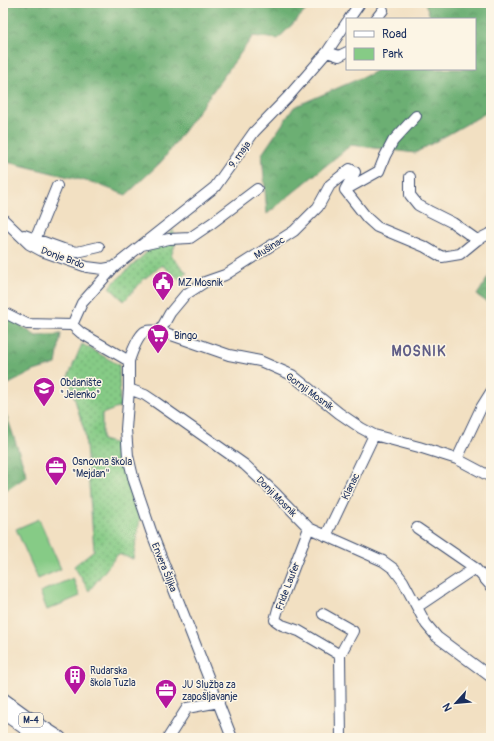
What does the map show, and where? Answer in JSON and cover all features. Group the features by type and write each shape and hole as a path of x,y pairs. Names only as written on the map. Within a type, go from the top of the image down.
{"main road":[{"name":"M-4","path":"3,699 33,721 60,738"},
{"name":"M-4","path":"3,712 39,738"}],"street":[{"path":"350,18 360,3"},
{"path":"377,18 383,10"},
{"name":"9. maja","path":"72,325 82,303 114,267 215,187 254,132 287,98 327,52 346,24"},
{"path":"327,52 339,56 346,52"},
{"path":"416,116 393,141 379,171 345,190 366,218 378,227 425,247 442,257 460,254 477,240 491,233"},
{"name":"Mušinac","path":"160,331 170,313 185,295 205,282 225,275 294,231 318,207 330,184 350,169 355,172 345,190"},
{"path":"410,177 410,195 418,204 453,223 477,240"},
{"name":"Donje Brdo","path":"35,240 58,186"},
{"path":"140,245 190,238 257,189"},
{"name":"Donje Brdo","path":"3,219 29,244 48,253 87,267 103,269 114,267"},
{"name":"Donje Brdo","path":"17,232 63,250 77,252 99,247"},
{"path":"3,312 27,324 72,325 81,333 129,361 140,337 145,332 151,330 160,331"},
{"name":"Gornji Mosnik","path":"160,331 229,355 260,361 292,375 339,413 374,435 457,459 491,477"},
{"name":"Envera Šiljka","path":"129,361 130,389 126,429 128,456 134,481 151,531 232,738"},
{"name":"Donji Mosnik","path":"130,389 145,395 245,465 309,528 383,561 394,569 403,581 426,624 437,637 491,677"},
{"path":"457,459 481,408 491,392"},
{"name":"Klanac","path":"326,536 374,435"},
{"name":"Fride Laufer","path":"309,528 275,620 282,625 299,631 340,655"},
{"path":"417,528 475,568 491,586"},
{"path":"417,607 475,568"},
{"path":"323,614 353,631 340,655 341,738"},
{"path":"168,738 187,708 219,702"}],"green space":[{"path":"3,3 313,3 278,39 253,36 162,161 126,195 94,183 3,161"},
{"path":"425,3 491,3 491,116 488,112 415,153 351,145 267,214 262,154 294,107 376,70 476,70 476,18 431,18"},
{"path":"173,230 177,240 171,256 187,273 179,279 162,265 144,279 124,301 109,287"},
{"path":"491,273 491,305 477,295"},
{"path":"3,313 36,336 61,334 56,364 34,371 3,387"},
{"path":"82,344 119,365 120,407 102,414 102,440 118,444 140,519 133,559 118,554 89,591 74,566 94,550 85,433 68,377"},
{"path":"3,405 27,476 7,490 3,488"},
{"path":"39,519 61,569 38,579 16,529"},
{"path":"73,578 80,596 47,610 40,592"}],"place":[{"name":"MZ Mosnik","path":"163,302"},
{"name":"Bingo","path":"158,354"},
{"name":"Obdanište \"Jelenko\"","path":"44,408"},
{"name":"Osnovna škola \"Mejdan\"","path":"56,486"},
{"name":"Rudarska škola Tuzla","path":"75,696"},
{"name":"JU Služba za zapošljavanje","path":"166,710"}],"district":[{"name":"MOSNIK","path":"419,351"}]}
